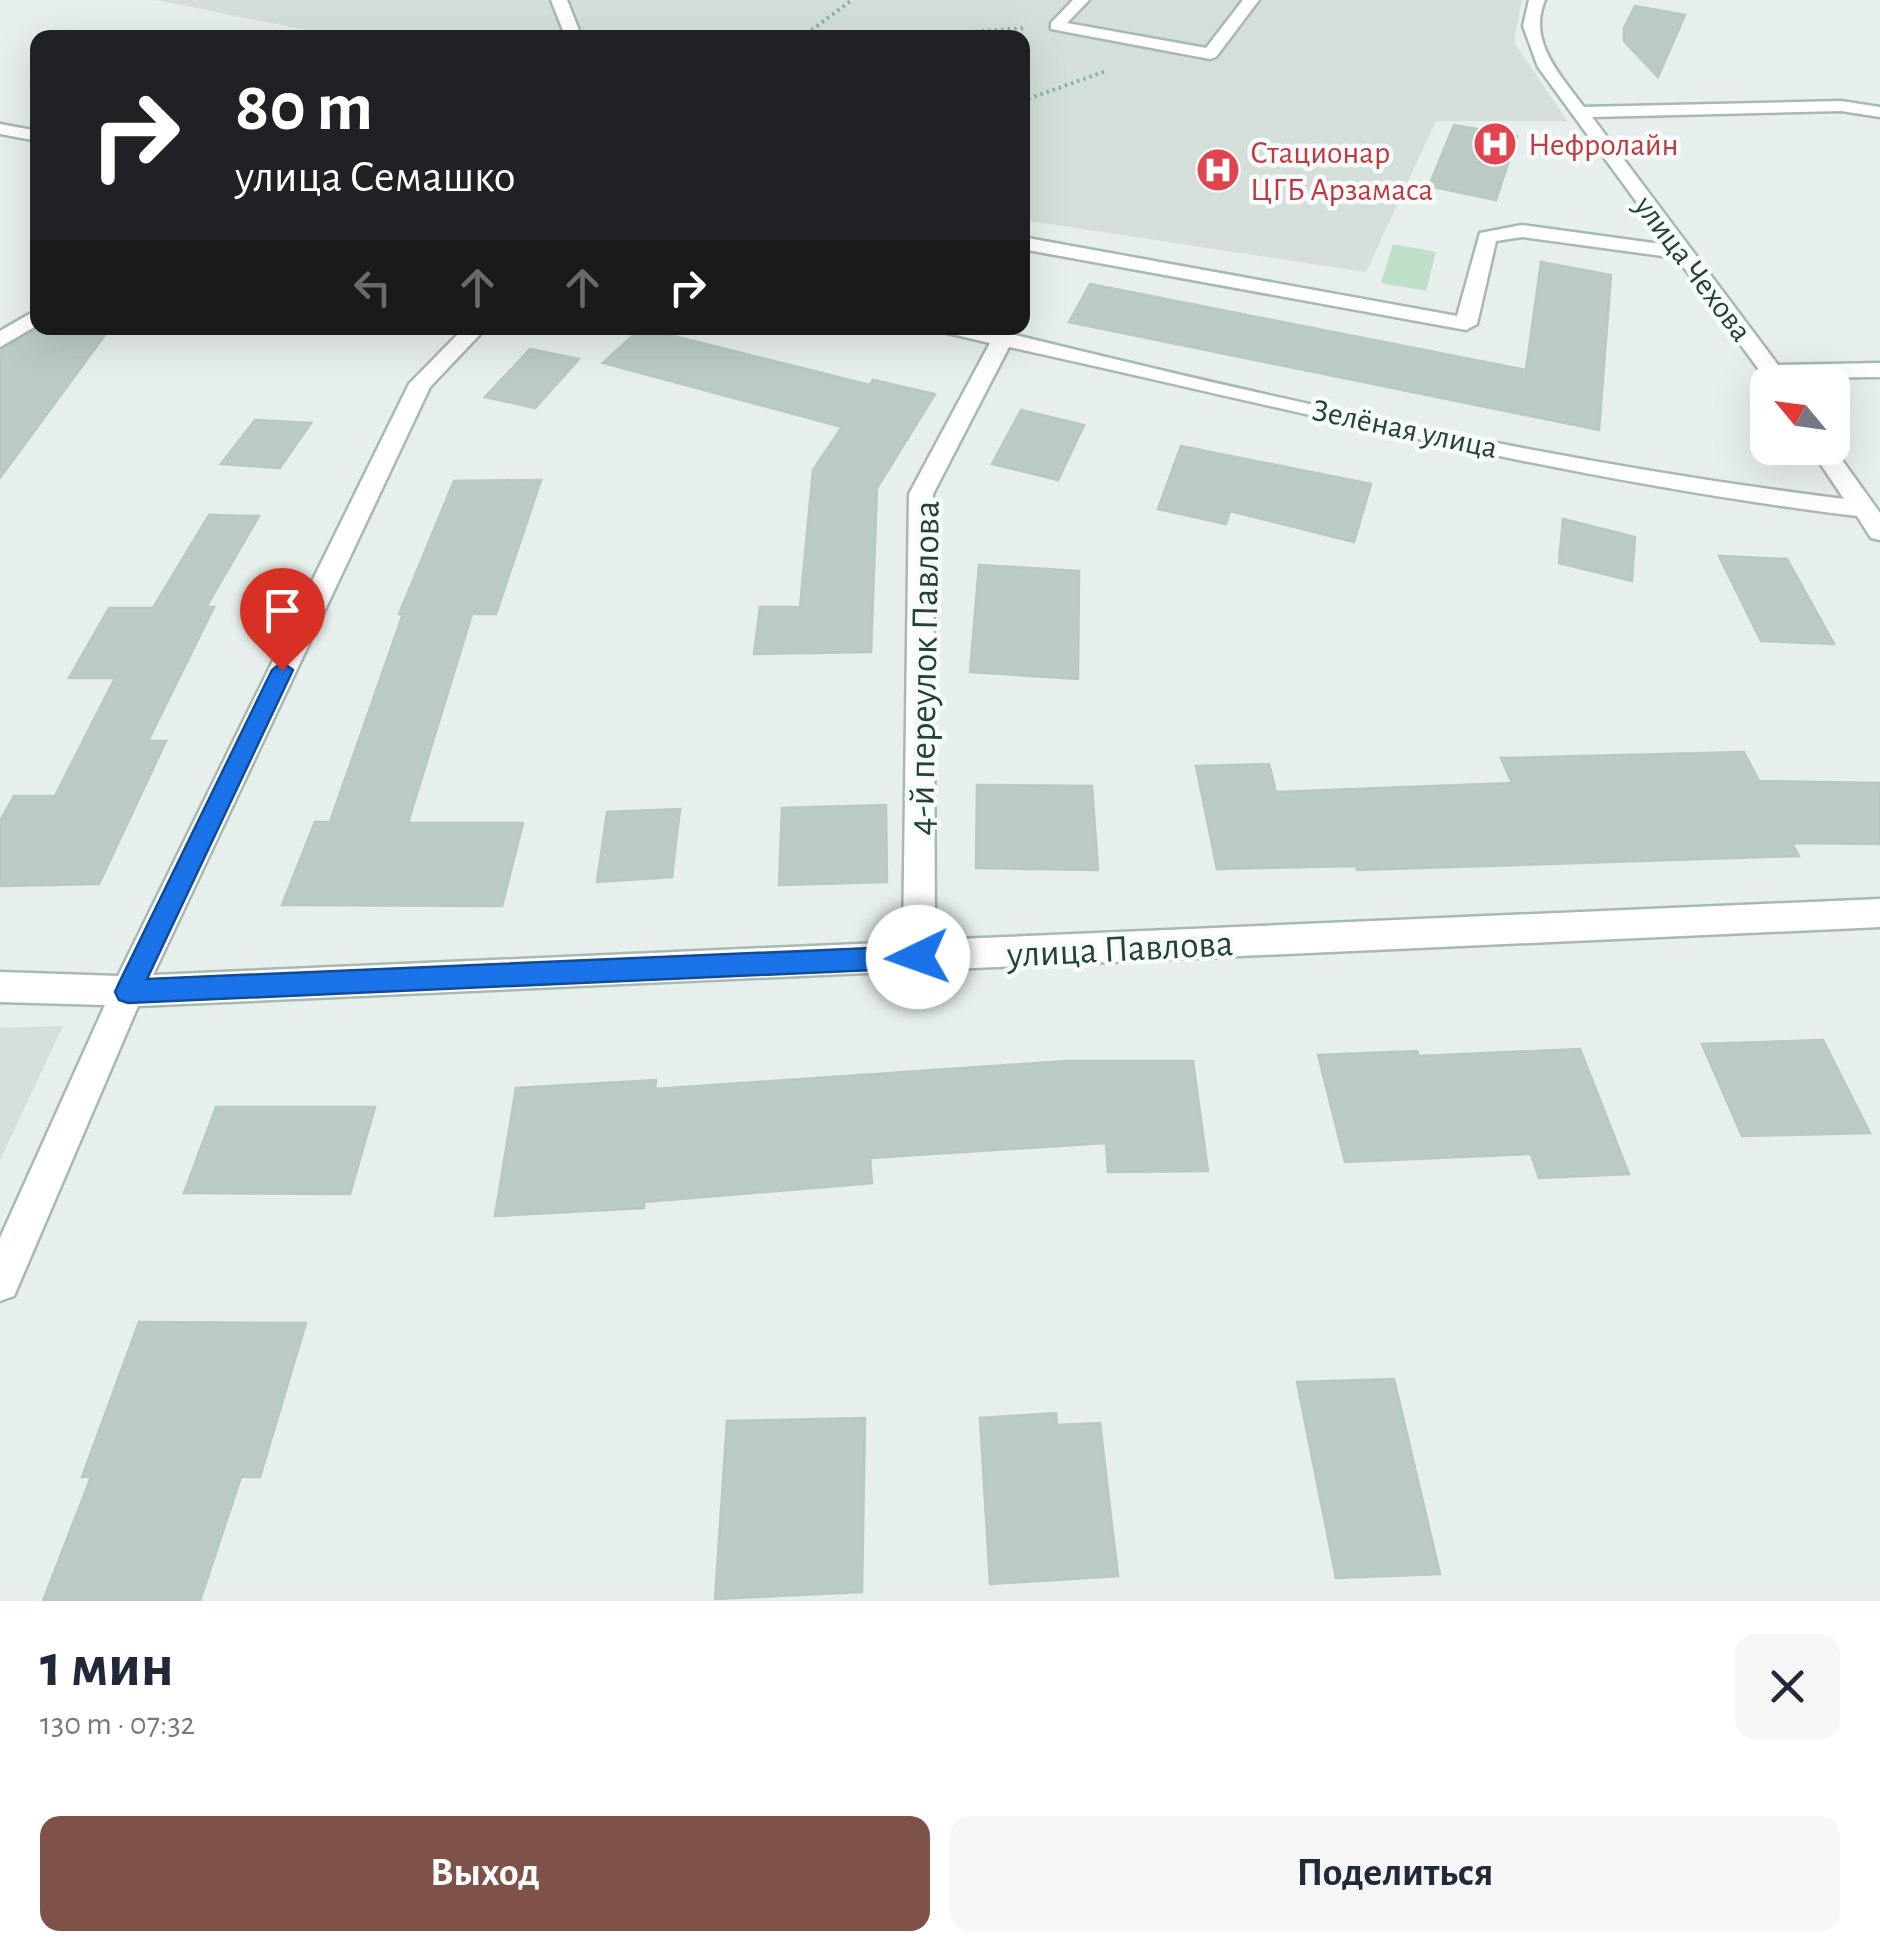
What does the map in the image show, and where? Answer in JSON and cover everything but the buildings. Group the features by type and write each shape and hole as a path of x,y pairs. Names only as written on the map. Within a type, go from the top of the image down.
{"street":[{"path":"559,0 571,30"},
{"path":"1056,26 1081,0"},
{"path":"1056,26 1210,54 1251,0"},
{"name":"улица Чехова","path":"1537,0 1531,11 1531,38 1546,67 1766,365"},
{"path":"1578,112 1841,106 1880,112"},
{"path":"0,129 30,135"},
{"path":"1030,245 1466,324 1487,237 1522,231 1683,253"},
{"path":"0,341 30,320"},
{"path":"0,1282 128,992 420,384 468,335"},
{"name":"Зелёная улица","path":"986,335 1627,477 1759,499 1863,509"},
{"name":"4-й переулок Павлова","path":"918,957 921,494 1002,338"},
{"path":"1850,372 1880,370"},
{"path":"1833,465 1880,532"},
{"name":"улица Павлова","path":"0,987 128,992 1880,913"}],"path":[{"path":"812,30 852,0"},
{"path":"1001,30 1056,26"},
{"path":"1030,98 1171,47"}],"shaded area":[{"name":"Стационар ЦГБ Арзамаса","path":"156,0 1522,0 1514,42 1567,121 1436,121 1366,272 1030,221 1030,30 307,30"},
{"path":"63,1026 0,1160 0,1028"}],"green space":[{"path":"1393,244 1436,252 1426,291 1381,283"}],"place":[{"name":"Нефролайн","path":"1495,144"},
{"name":"Стационар ЦГБ Арзамаса","path":"1218,170"}],"route":[{"path":"282,670 128,992 918,957"}]}
